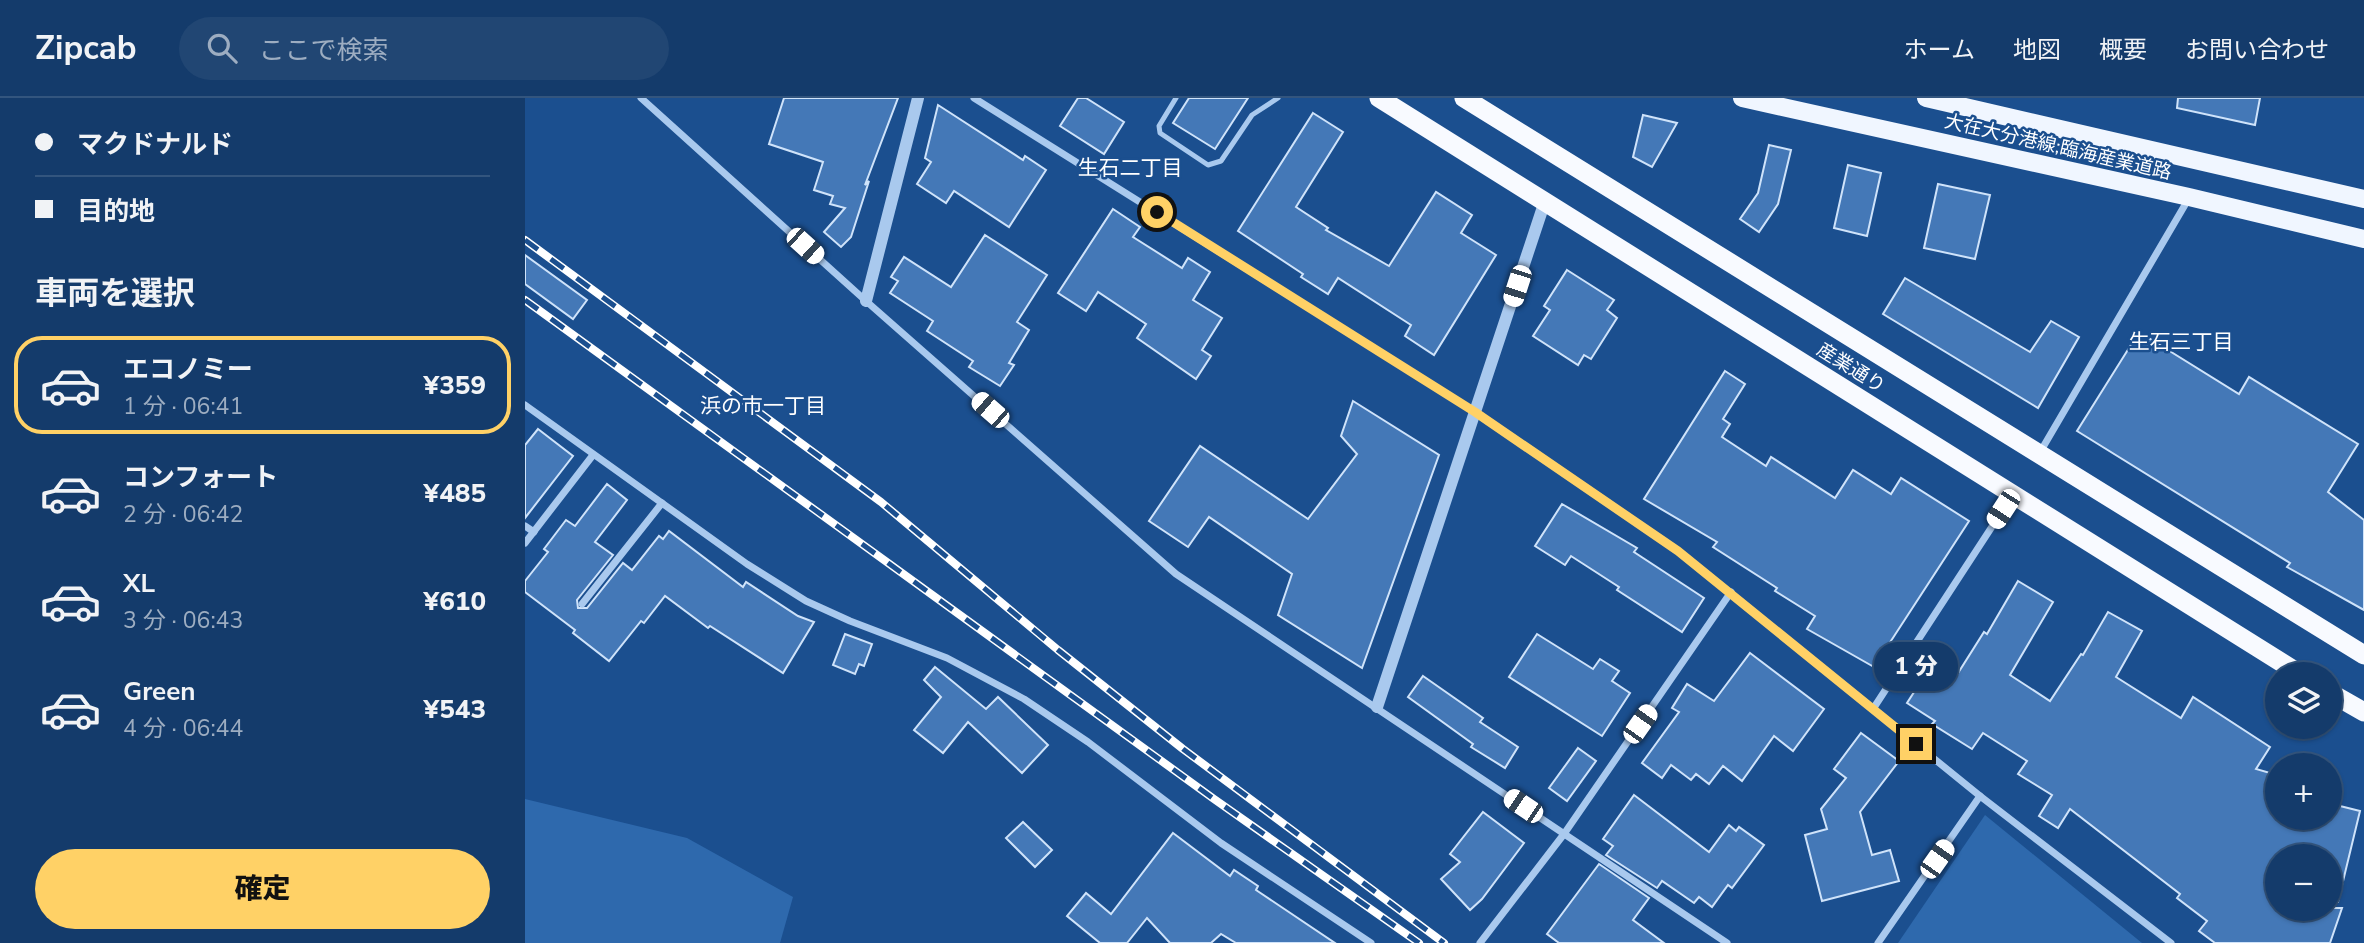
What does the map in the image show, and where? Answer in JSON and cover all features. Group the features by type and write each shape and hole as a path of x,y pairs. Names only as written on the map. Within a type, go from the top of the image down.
{"highway":[{"name":"産業通り","path":"1379,98 1544,204 2281,662"},
{"name":"産業通り","path":"1464,98 2364,655"},
{"path":"2342,699 2364,712"}],"main road":[{"name":"大在大分港線;臨海産業道路","path":"1742,98 2189,197 2364,239"},
{"name":"大在大分港線;臨海産業道路","path":"1926,98 2364,199"}],"street":[{"path":"641,98 866,301 1176,574 1727,943"},
{"path":"866,301 918,98"},
{"path":"974,98 1475,412 1678,551 1980,796 2171,943"},
{"path":"2038,455 2189,197"},
{"path":"1377,707 1544,204"},
{"path":"525,405 747,564 806,601 849,621 947,658 1024,699 1088,742 1221,843 1371,943"},
{"path":"525,544 593,455"},
{"path":"1873,709 2012,496"},
{"path":"582,604 662,503"},
{"path":"525,526 534,532"},
{"path":"1480,943 1564,834 1731,592"},
{"path":"1878,943 1980,796"}],"lane":[{"path":"1177,98 1159,126 1160,133 1208,165 1221,161 1252,115 1278,98"}],"shaded area":[{"path":"525,799 687,838 793,897 780,943 525,943"},
{"path":"1985,815 2142,943 1898,943"}],"building":[{"path":"784,98 898,98 865,185 869,181 851,237 841,247 824,232 845,208 830,204 833,196 814,190 823,162 769,144"},
{"path":"1078,98 1086,98 1124,122 1104,154 1060,126"},
{"path":"1189,98 1248,98 1215,149 1173,123"},
{"path":"2178,98 2260,98 2255,125 2177,108"},
{"path":"938,105 1023,160 1025,156 1046,170 1009,227 954,191 946,203 917,184 931,162 925,158"},
{"path":"1313,113 1343,132 1296,207 1328,228 1326,230 1389,266 1436,192 1472,215 1461,233 1496,255 1434,355 1405,336 1411,325 1338,278 1328,294 1238,231"},
{"path":"1643,115 1677,123 1652,167 1633,157"},
{"path":"1769,145 1791,150 1778,204 1759,232 1740,219 1758,193"},
{"path":"1848,165 1881,173 1867,236 1834,228"},
{"path":"1938,184 1990,195 1975,259 1924,248"},
{"path":"1113,209 1140,227 1133,237 1182,268 1188,258 1210,272 1193,300 1222,318 1202,350 1211,356 1196,379 1137,338 1146,324 1098,292 1086,311 1058,293"},
{"path":"985,235 1047,275 1017,322 1029,330 1009,363 1014,365 1000,386 969,367 973,361 927,331 933,321 890,293 898,281 891,277 904,257 951,287"},
{"path":"525,255 587,300 573,319 525,284"},
{"path":"1567,270 1614,300 1607,310 1617,318 1591,359 1584,355 1578,365 1533,336 1550,310 1544,306"},
{"path":"1905,278 2030,352 2051,321 2079,337 2038,408 1883,314"},
{"path":"2139,332 2239,394 2249,377 2358,444 2328,492 2364,520 2364,610 2287,567 2290,563 2077,431"},
{"path":"1725,371 1745,384 1723,419 1730,424 1722,437 1766,466 1771,457 1835,498 1853,470 1891,494 1901,478 1969,521 1874,667 1807,629 1815,616 1713,547 1717,542 1644,499"},
{"path":"1353,401 1439,455 1362,668 1278,615 1292,574 1209,517 1188,547 1149,521 1200,446 1308,519 1357,454 1341,436"},
{"path":"538,429 573,456 525,518 525,445"},
{"path":"607,484 627,500 595,542 613,555 577,600 578,608 587,608 623,563 632,570 659,536 663,539 669,531 743,587 746,582 798,616 814,622 783,673 710,626 708,628 665,596 609,661 573,633 575,630 525,592 525,581 548,552 544,549 566,520 575,526"},
{"path":"1562,504 1637,548 1634,552 1704,598 1682,632 1571,556 1565,565 1535,546"},
{"path":"2018,581 2053,602 2010,675 2050,701 2081,654 2083,655 2108,612 2142,631 2116,677 2181,718 2193,697 2270,747 2256,769 2265,772 2265,830 2342,830 2342,806 2360,811 2342,885 2342,844 2265,844 2265,921 2338,921 2330,943 2215,943 2199,931 2207,921 2177,898 2180,894 2070,809 2058,828 2039,816 2052,795 2018,774 2027,761 1983,733 1972,749 1932,724 1935,721 1907,703 1931,666 1953,681 1984,632 1987,634"},
{"path":"845,634 872,644 864,666 859,664 855,674 833,665"},
{"path":"1537,634 1593,669 1600,659 1619,671 1612,681 1630,693 1602,736 1509,677"},
{"path":"1750,653 1824,709 1793,751 1774,736 1742,781 1723,766 1709,784 1696,774 1691,780 1671,765 1662,778 1642,763 1679,712 1672,708 1687,684 1714,701"},
{"path":"935,667 986,709 998,697 1048,745 1022,773 968,722 943,753 914,730 941,697 924,680"},
{"path":"1423,676 1483,718 1480,722 1518,747 1505,768 1471,747 1473,744 1408,697"},
{"path":"1861,733 1899,761 1860,812 1872,855 1890,850 1899,881 1822,901 1805,835 1827,829 1821,809 1846,778 1834,769"},
{"path":"1578,748 1596,761 1567,801 1549,788"},
{"path":"1634,795 1709,852 1729,825 1736,831 1739,827 1764,845 1732,888 1728,885 1712,907 1699,897 1694,903 1662,881 1657,888 1606,855 1613,846 1603,839"},
{"path":"1483,812 1524,843 1482,899 1470,910 1441,879 1460,862 1450,854"},
{"path":"1023,822 1052,850 1035,867 1006,838"},
{"path":"1173,833 1230,876 1234,870 1258,886 1256,890 1335,943 1236,943 1221,934 1211,943 1170,943 1147,918 1127,943 1100,943 1067,916 1086,893 1111,914"},
{"path":"1599,864 1649,898 1633,920 1664,943 1559,943 1547,934"}],"railway":[{"path":"525,240 881,502 1058,650 1183,749 1444,943"},
{"path":"525,300 1214,799 1419,943"}],"district":[{"name":"生石二丁目","path":"1130,168"},
{"name":"生石三丁目","path":"2181,342"},
{"name":"浜の市一丁目","path":"763,406"}],"route":[{"path":"1157,212 1475,412 1678,551 1916,744"}]}
